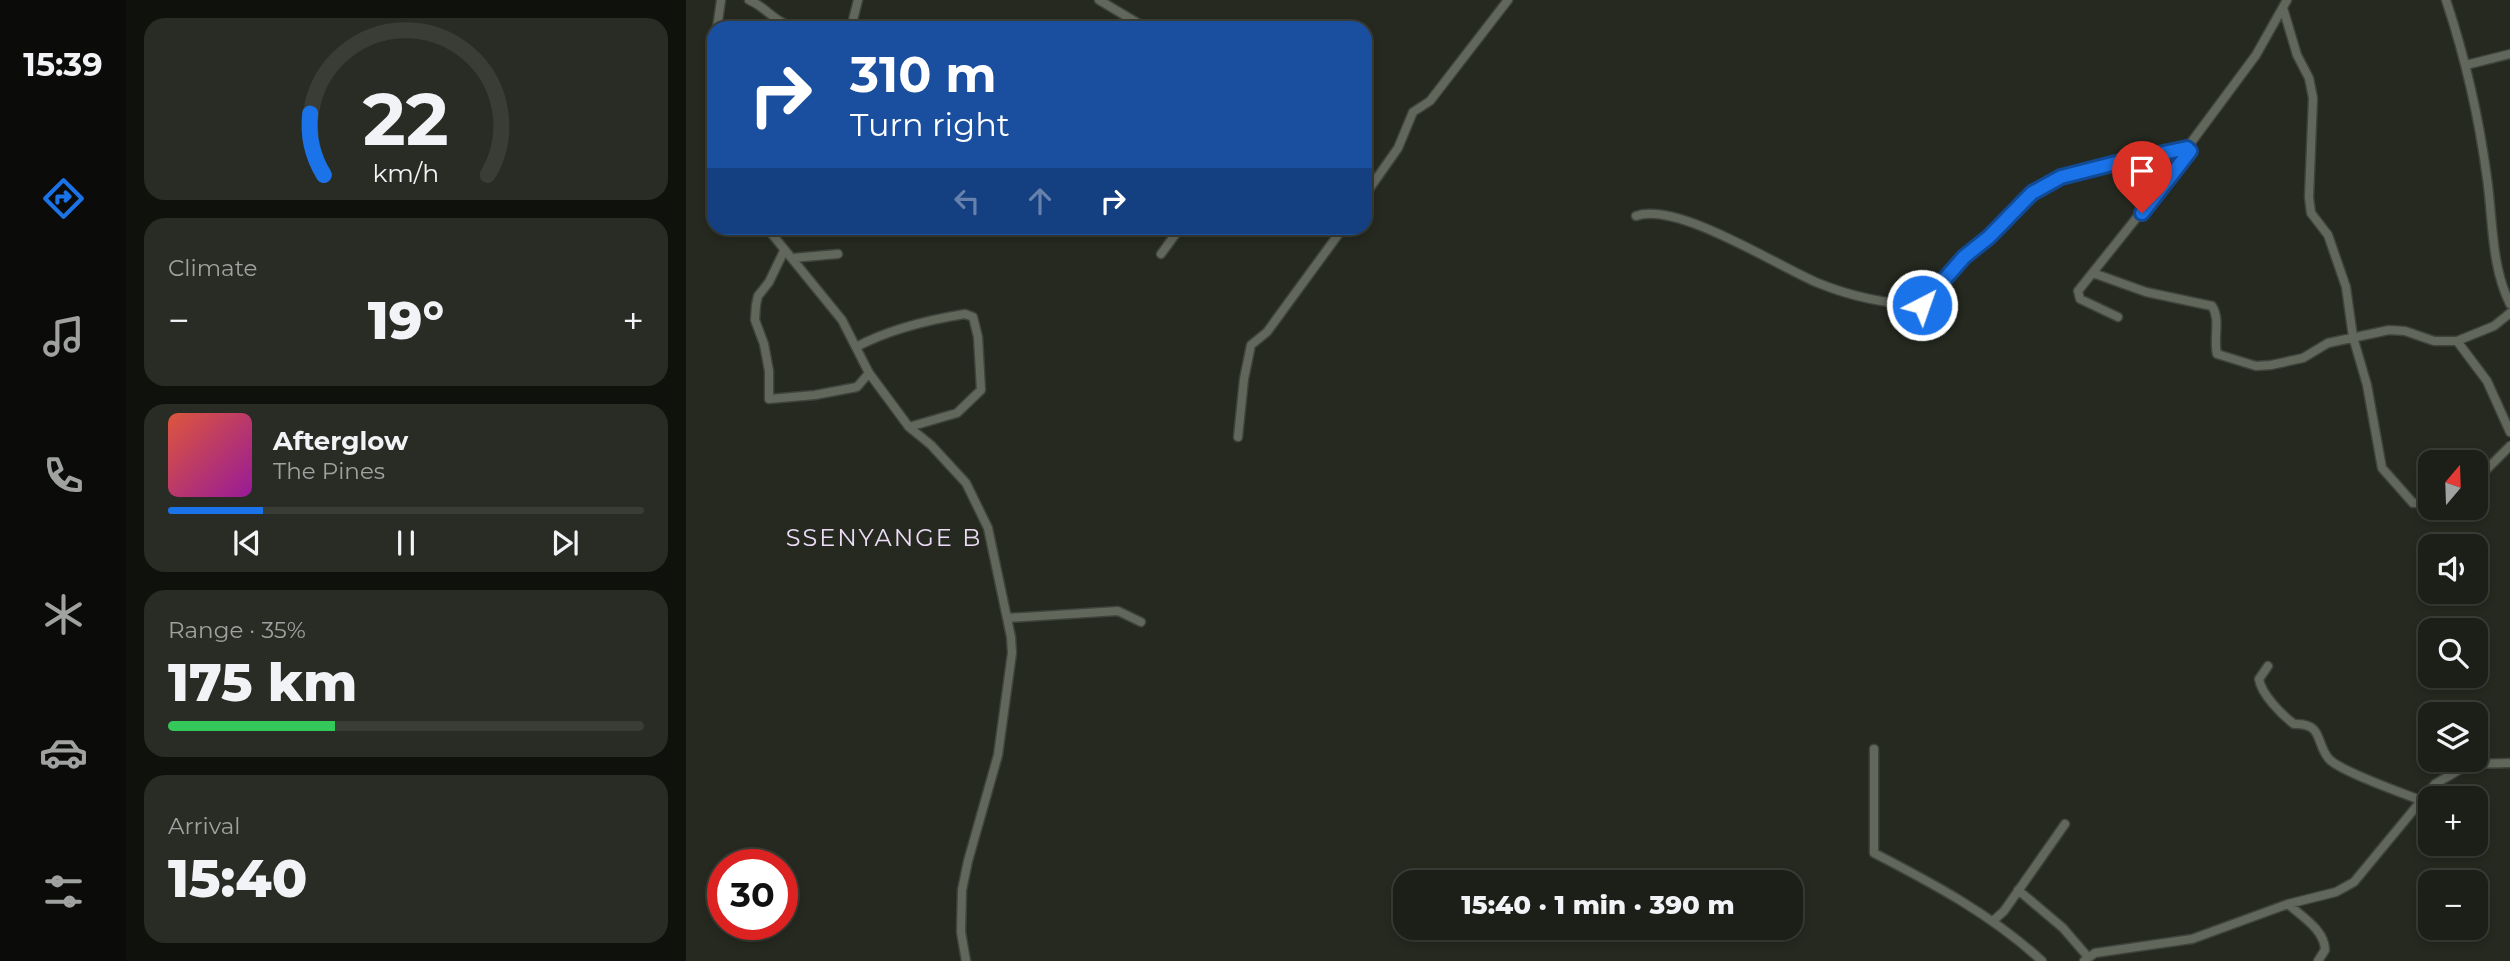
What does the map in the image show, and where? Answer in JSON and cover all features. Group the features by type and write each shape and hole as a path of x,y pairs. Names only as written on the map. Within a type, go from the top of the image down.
{"street":[{"path":"718,21 722,0"},
{"path":"749,0 778,21"},
{"path":"853,21 858,0"},
{"path":"1099,0 1134,21"},
{"path":"1372,185 1398,148 1413,112 1430,101 1508,0"},
{"path":"2446,0 2466,65 2487,175 2500,283 2510,304"},
{"path":"1636,216 1646,212 1710,230 1819,284 1893,304 1922,305 1964,257 1989,237 2032,193 2061,177 2187,148 2256,55 2285,4"},
{"path":"2285,4 2297,55 2309,78 2314,98 2309,197 2312,213 2328,235 2346,287 2353,337 2367,385 2382,468 2413,502 2418,502"},
{"path":"2466,65 2510,54"},
{"path":"2118,317 2080,299 2078,291 2190,151 2187,148"},
{"path":"772,235 842,320 869,373 909,428 931,445 966,483 988,527 1012,653 998,755 968,861 960,913 966,961"},
{"path":"1161,254 1176,235"},
{"path":"1238,437 1244,379 1251,345 1267,332 1338,235"},
{"path":"785,251 769,282 758,296 756,305 755,320 764,344 769,371 769,398 815,395 857,387 869,373"},
{"path":"793,258 838,254"},
{"path":"2093,273 2146,292 2212,306 2217,314 2217,354 2256,366 2303,358 2328,343 2389,330 2405,331 2434,341 2457,341 2494,326 2510,313"},
{"path":"856,347 899,328 965,314 973,317 978,337 981,390 957,413 909,428"},
{"path":"2457,341 2487,382 2510,432"},
{"path":"2488,468 2510,446"},
{"path":"1007,618 1118,611 1141,622"},
{"path":"2268,666 2259,679 2261,689 2286,718 2315,730 2330,760 2418,799"},
{"path":"1874,749 1874,853 1994,920 2042,961"},
{"path":"2433,786 2469,764 2510,763"},
{"path":"2018,890 2063,928 2086,959 2095,953 2192,939 2288,904 2336,892 2354,882 2418,802"},
{"path":"1994,920 2004,911 2065,824"},
{"path":"2288,904 2322,938 2325,950 2318,961"}],"district":[{"name":"SSENYANGE B","path":"884,537"}],"route":[{"path":"1922,305 1964,257 1989,237 2032,193 2061,177 2187,148 2190,151 2142,213"}]}
